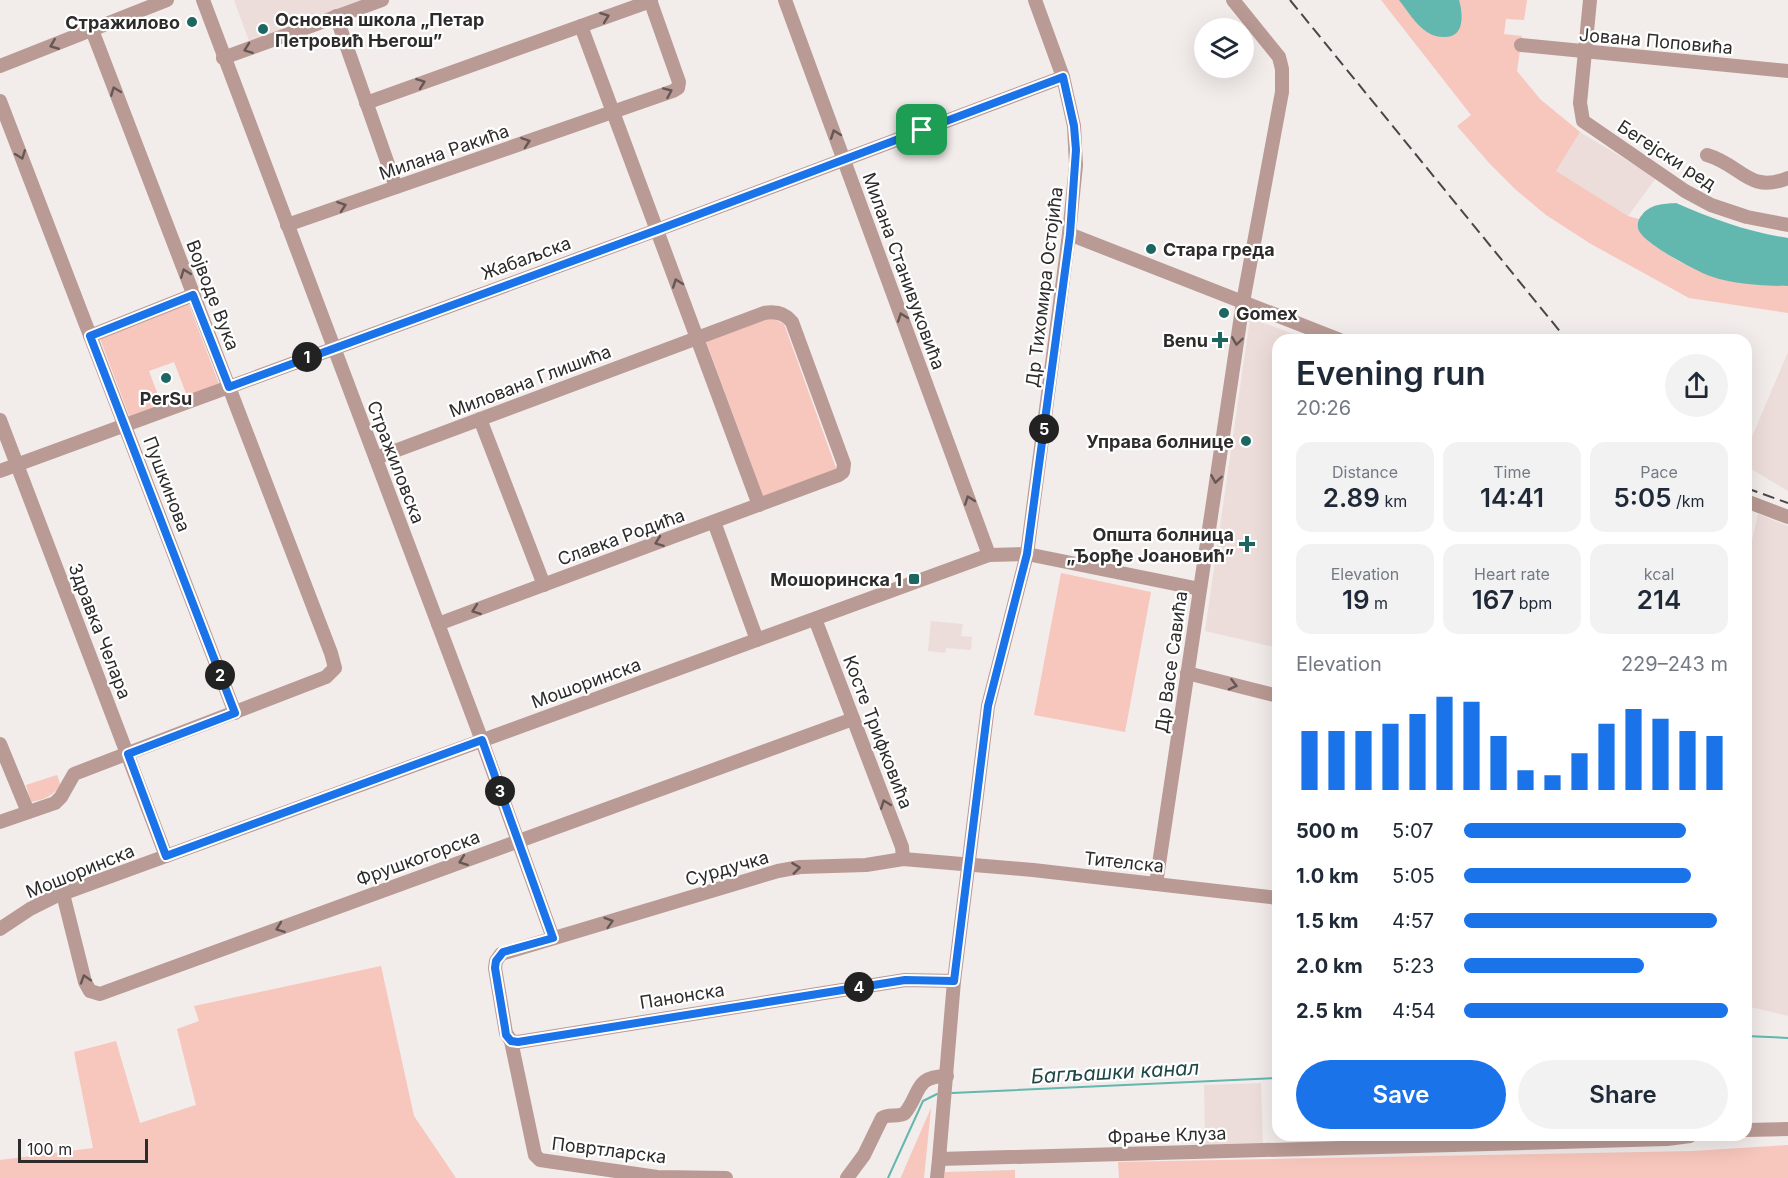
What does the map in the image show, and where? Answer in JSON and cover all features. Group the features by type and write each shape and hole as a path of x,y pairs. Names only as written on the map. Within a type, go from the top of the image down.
{"street":[{"path":"0,66 167,0"},
{"name":"Стражиловска","path":"202,0 482,740 553,938"},
{"path":"224,58 382,0"},
{"path":"366,103 650,0"},
{"name":"Милана Ракића","path":"286,225 673,91 679,85 650,0"},
{"name":"Милана Станивуковића","path":"785,0 989,555"},
{"name":"Др Тихомира Остојића","path":"967,865 988,706 1027,554 1070,234 1076,150 1074,126 1063,77 1035,0"},
{"name":"Др Васе Савића","path":"1156,884 1243,302 1283,76 1281,61 1276,52 1233,0"},
{"path":"1585,52 1590,0"},
{"path":"336,16 396,187"},
{"path":"581,26 759,505"},
{"name":"Војводе Вука","path":"92,30 334,661 331,674 235,713"},
{"name":"Јована Поповића","path":"1521,45 1788,71"},
{"name":"Бегејски ред","path":"1585,52 1580,103 1583,121 1685,191 1711,205 1747,217 1788,225"},
{"name":"Жабаљска","path":"0,471 657,230 1063,77"},
{"name":"Пушкинова","path":"0,101 235,713"},
{"name":"Бегејски ред","path":"1707,155 1718,158 1734,167 1745,177 1762,184 1788,178"},
{"path":"1070,234 1325,334"},
{"path":"90,336 193,295"},
{"name":"Милована Глишића","path":"376,459 697,338 770,312 777,312 792,322 844,464 843,472 839,475 817,483"},
{"path":"480,419 544,585"},
{"name":"Здравка Челара","path":"0,420 166,856"},
{"name":"Славка Родића","path":"438,624 817,483"},
{"path":"1752,503 1788,517"},
{"path":"714,522 757,640"},
{"name":"Мошоринска","path":"0,929 38,905 63,894 989,555 1027,554 1200,589"},
{"name":"Косте Трифковића","path":"815,619 902,847 903,859"},
{"path":"1187,673 1272,694"},
{"path":"0,822 55,803 75,774 235,713"},
{"name":"Фрушкогорска","path":"63,894 85,982 90,991 100,994 853,719"},
{"path":"0,744 28,812"},
{"name":"Сурдучка","path":"511,1041 506,1033 495,968 496,961 503,952 778,871 800,867 866,865 903,859 967,865"},
{"path":"937,1178 954,981 967,865"},
{"name":"Тителска","path":"967,865 1033,870 1272,897"},
{"name":"Панонска","path":"511,1041 518,1042 905,980 954,981"},
{"name":"Повртларска","path":"511,1041 532,1149 540,1160 657,1177 726,1178"},
{"path":"847,1178 864,1155 882,1118 887,1115 897,1116 905,1113 920,1084 924,1081 947,1076"},
{"path":"1752,1130 1788,1129"},
{"name":"Фрање Клуза","path":"939,1159 1535,1141"}],"shaded area":[{"name":"Основна школа „Петар Петровић Његош”","path":"234,0 362,0 249,41"},
{"path":"1381,0 1527,0 1524,20 1506,19 1504,34 1522,36 1517,71 1540,99 1580,132 1556,171 1628,216 1639,219 1638,229 1650,241 1688,266 1720,278 1771,286 1788,286 1788,313 1689,298 1591,244 1546,215 1490,164 1457,126 1471,115"},
{"path":"1580,132 1656,178 1628,216 1555,171"},
{"path":"188,302 219,384 187,396 174,362 149,371 162,406 130,418 99,336"},
{"path":"768,318 784,324 836,468 763,496 706,341"},
{"name":"Општа болница „Ђорђе Јоановић”","path":"1250,318 1294,334 1272,334 1272,647 1205,631"},
{"path":"1788,352 1788,491 1752,470 1752,437"},
{"path":"1758,514 1788,526 1788,1016 1752,1007 1752,540"},
{"path":"1061,573 1151,592 1125,732 1034,715"},
{"path":"931,621 963,624 961,636 972,637 971,650 946,648 945,653 928,651"},
{"path":"57,775 61,786 44,798 31,802 26,785"},
{"path":"381,966 414,1116 456,1178 0,1178 0,1160 93,1148 74,1052 116,1041 140,1123 196,1105 177,1029 199,1021 194,1006"},
{"path":"1261,1083 1263,1146 1205,1147 1204,1085"},
{"path":"931,1108 924,1178 900,1178 901,1177"},
{"path":"1788,1145 1788,1178 1119,1178 1118,1162 1692,1151"},
{"path":"1015,1170 1015,1178 944,1178 945,1172"}],"water":[{"path":"1399,0 1459,0 1462,18 1459,29 1452,36 1440,37 1431,34 1419,25"},
{"path":"1676,203 1731,224 1788,238 1788,286 1749,284 1718,279 1693,268 1648,241 1638,228 1639,219 1645,211 1653,207"}],"waterway":[{"name":"Багљашки канал","path":"1752,1036 1788,1038"},
{"name":"Багљашки канал","path":"952,1093 1272,1078"},
{"name":"Багљашки канал","path":"888,1178 923,1101 937,1094"}],"railway":[{"path":"1290,0 1562,334"},
{"path":"1752,490 1788,503"}],"place":[{"name":"Стражилово","path":"192,22"},
{"name":"Основна школа „Петар Петровић Његош”","path":"263,29"},
{"name":"Стара греда","path":"1151,249"},
{"name":"Gomex","path":"1224,313"},
{"name":"Benu","path":"1220,340"},
{"name":"PerSu","path":"166,378"},
{"name":"Управа болнице","path":"1246,441"},
{"name":"Општа болница „Ђорђе Јоановић”","path":"1247,544"},
{"name":"Мошоринска 1","path":"914,579"}],"route":[{"path":"1063,77 1074,126 1077,165 1070,234 1027,554 988,706 954,981 905,980 518,1042 511,1041 506,1035 495,968 496,961 503,952 553,938 482,740 166,856 128,754 235,713 90,336 193,295 229,387 922,130 1063,77"}]}
